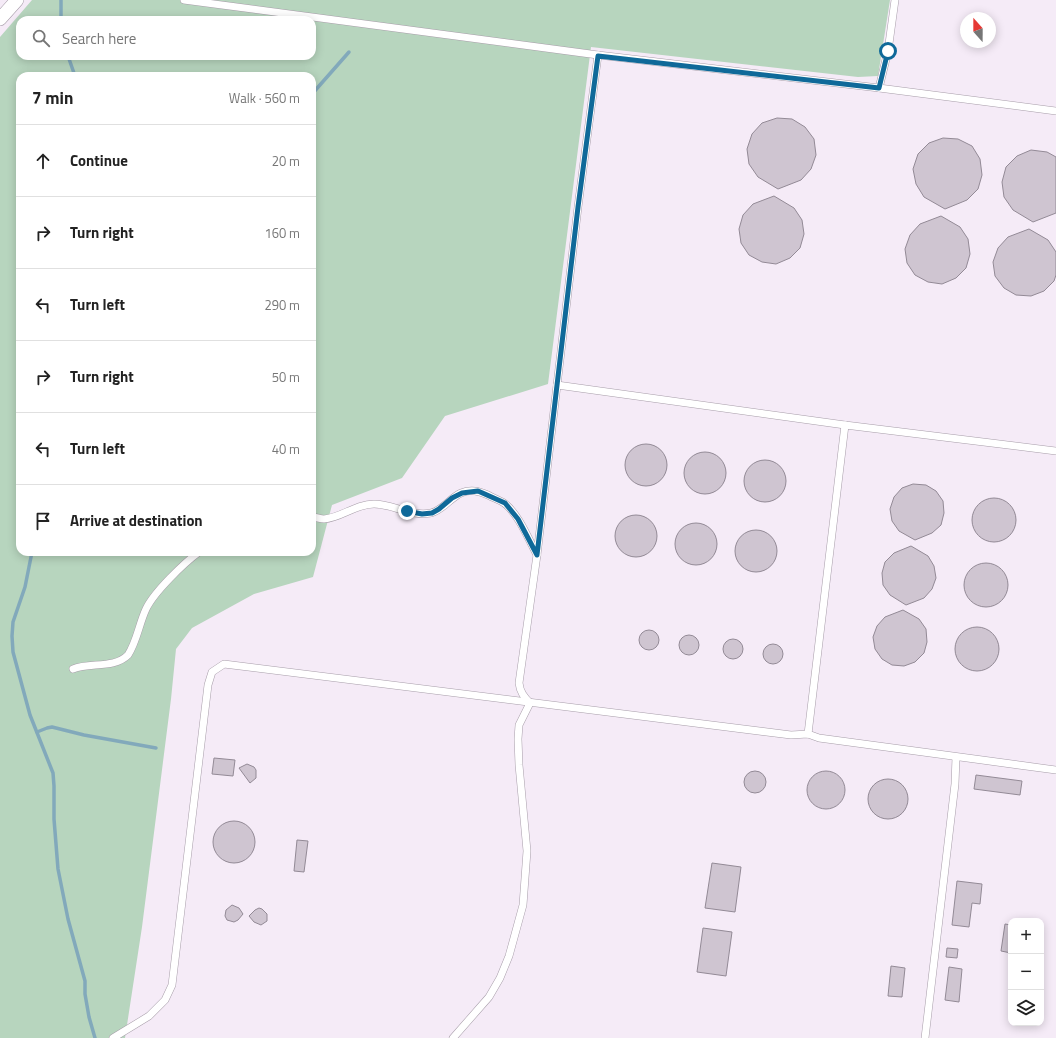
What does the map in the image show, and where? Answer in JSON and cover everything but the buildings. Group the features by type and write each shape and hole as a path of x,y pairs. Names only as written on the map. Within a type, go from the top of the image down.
{"street":[{"path":"0,19 17,0"}],"lane":[{"path":"184,0 302,16"},
{"path":"879,88 888,51 895,0"},
{"path":"316,18 598,56 879,88 1056,111"},
{"path":"530,703 520,690 519,683 537,555 598,56"},
{"path":"557,385 845,425 1056,451"},
{"path":"808,734 845,425"},
{"path":"316,518 324,519 340,515 351,509 364,505 375,504 422,514 432,513 452,498 462,493 478,491 505,503 518,519 537,555"},
{"path":"73,669 80,666 122,661 130,652 147,608 170,579 193,556"},
{"path":"113,1038 149,1016 165,1000 172,985 208,685 212,672 224,664 791,735 808,734 819,738 1056,770"},
{"path":"453,1038 489,997 500,978 509,956 523,905 527,851 518,739 519,725 530,703"},
{"path":"925,1038 955,784 956,757"}],"green space":[{"path":"32,0 890,0 878,76 858,77 591,47 548,384 445,416 402,478 332,505 313,577 254,594 192,628 176,649 142,927 125,1038 0,1038 0,37 16,18 16,60 316,60 316,16 18,16"}],"waterway":[{"path":"61,0 61,16"},
{"path":"316,89 349,52"},
{"path":"69,60 74,72"},
{"path":"31,556 25,587 13,622 13,652 30,715 53,773 54,819 58,869 68,919 85,981 85,994 89,1017 95,1038"},
{"path":"37,732 52,727 84,735 156,748"}],"route":[{"path":"407,511 422,514 432,513 452,498 466,491 478,491 505,503 518,519 537,555 578,207 598,56 879,88 888,51"}]}
